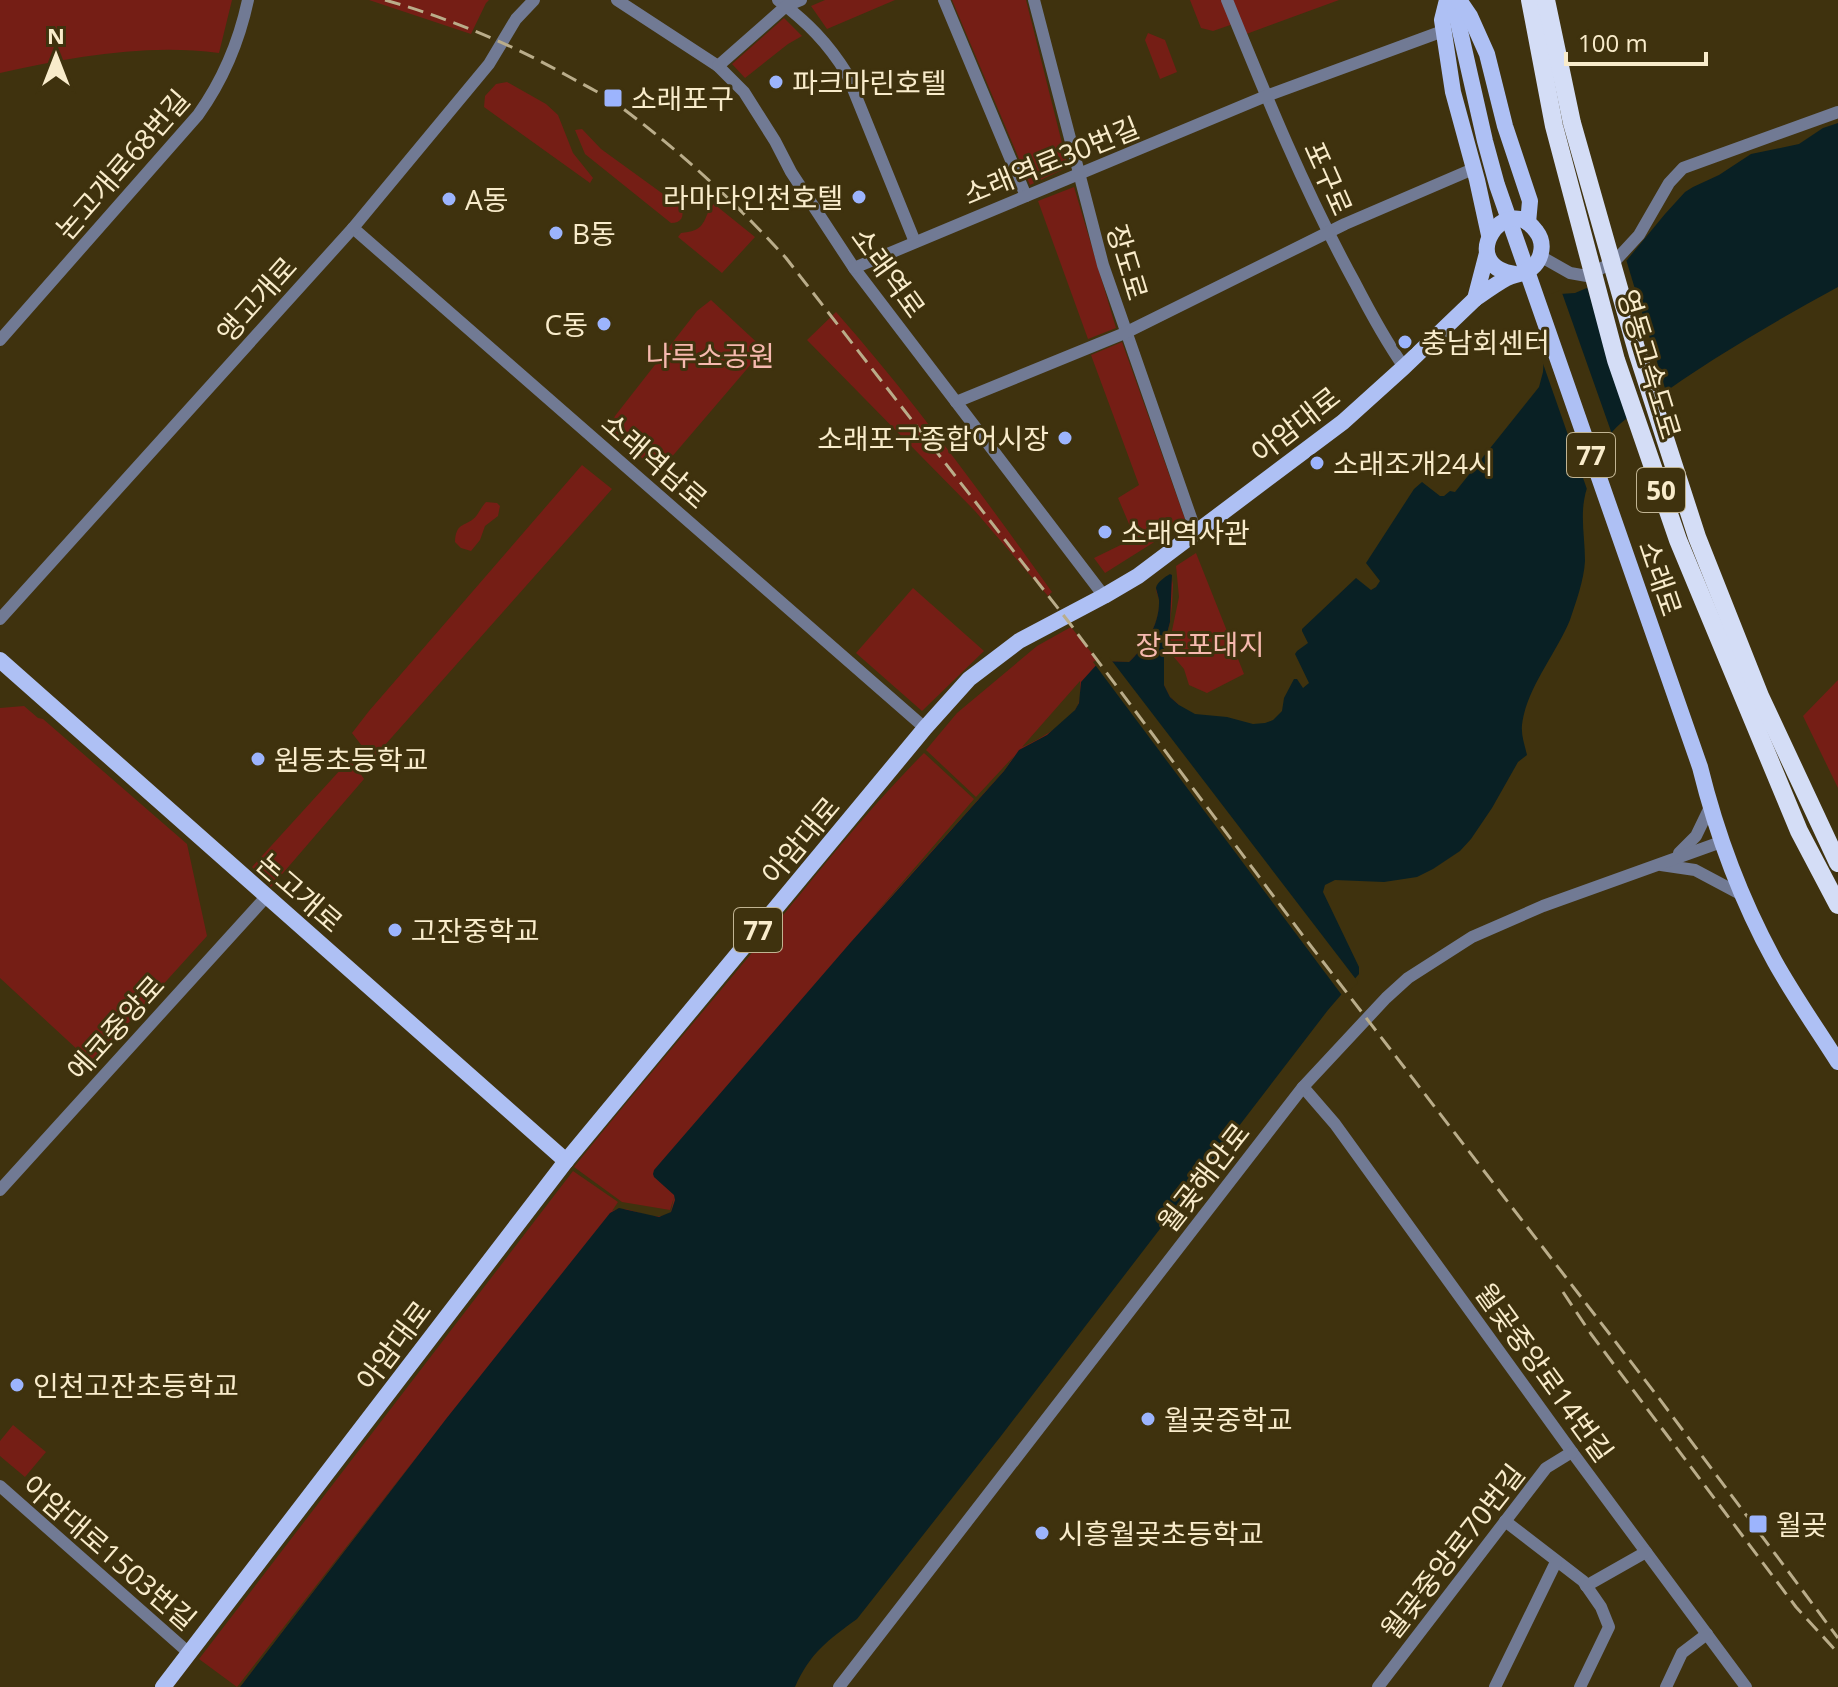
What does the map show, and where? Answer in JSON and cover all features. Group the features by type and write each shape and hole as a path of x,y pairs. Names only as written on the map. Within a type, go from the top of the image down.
{"highway":[{"name":"영동고속도로","path":"1530,0 1554,126 1616,360 1678,540 1799,831 1838,905"},
{"name":"영동고속도로","path":"1546,0 1572,123 1602,231 1697,537 1760,696 1838,863"}],"main road":[{"path":"1447,0 1442,20 1453,92 1489,235"},
{"name":"소래로","path":"1456,0 1485,141 1501,199 1700,767 1721,842 1742,895 1776,964 1838,1062"},
{"name":"77","path":"1456,0 1470,16 1487,54 1505,126 1530,201 1528,223 1535,228 1542,244 1540,256 1531,268 1515,274"},
{"path":"1475,299 1489,235 1494,228 1510,219 1528,223"},
{"path":"1487,253 1497,269 1515,274"},
{"name":"아암대로","path":"163,1687 566,1161 969,679 1019,641 1138,576 1343,422 1475,299 1515,274"},
{"name":"논고개로","path":"0,660 566,1161"}],"street":[{"name":"논고개로68번길","path":"0,340 198,115 228,66 248,0"},
{"name":"앵고개로","path":"0,619 353,228 489,64 516,19 534,0"},
{"name":"소래역로","path":"617,0 718,66 744,92 791,172 854,268 1104,596"},
{"path":"718,66 782,3 801,0"},
{"path":"944,0 1026,196"},
{"name":"장도로","path":"1034,0 1103,265 1196,532"},
{"name":"포구로","path":"1227,0 1327,233 1388,344 1404,367"},
{"path":"782,3 815,31 847,74 915,242"},
{"name":"소래역로30번길","path":"854,268 1266,96 1443,31"},
{"path":"1540,256 1570,273 1587,276 1615,261 1639,235 1669,183 1683,168 1838,112"},
{"path":"956,402 1125,333 1345,224 1473,169"},
{"name":"소래역남로","path":"353,228 925,728"},
{"path":"1662,863 1691,843 1710,807"},
{"name":"월곶해안로","path":"839,1687 1303,1087 1408,978 1472,937 1543,906 1721,842"},
{"path":"1662,863 1695,870 1742,895"},
{"name":"에코중앙로","path":"0,1190 266,897"},
{"name":"월곶중앙로14번길","path":"1303,1087 1335,1124 1746,1687"},
{"name":"월곶중앙로70번길","path":"1378,1687 1546,1468 1572,1452"},
{"name":"아암대로1503번길","path":"0,1486 189,1653"},
{"path":"1505,1521 1583,1581 1601,1607 1609,1627 1580,1687"},
{"path":"1586,1586 1646,1552"},
{"path":"1495,1687 1556,1562"},
{"path":"1666,1687 1682,1653 1707,1634"}],"green space":[{"path":"0,0 232,0 219,53 164,50 109,53 0,73"},
{"path":"369,0 489,0 471,34"},
{"path":"825,0 895,0 827,29 811,6"},
{"path":"952,0 1026,0 1068,167 1030,185"},
{"path":"1190,0 1339,0 1241,36 1236,23 1213,31 1201,28"},
{"path":"784,18 802,36 745,78 732,64"},
{"path":"1148,33 1165,40 1177,72 1160,79 1145,40"},
{"path":"507,82 546,104 558,115 573,153 593,178 590,183 484,107 485,96 496,84"},
{"path":"582,129 601,149 681,207 683,214 680,221 671,223 585,154 575,130"},
{"path":"1074,187 1116,328 1088,339 1038,201"},
{"path":"714,204 755,237 722,273 678,237 681,233 699,228"},
{"name":"나루소공원","path":"711,300 764,349 658,473 610,428 615,416 697,311"},
{"path":"836,312 893,379 974,484 1052,592 1048,596 975,511 807,340"},
{"path":"1122,342 1186,522 1105,573 1094,558 1135,538 1118,498 1139,485 1091,355"},
{"path":"582,465 612,489 360,773 364,779 271,887 252,867 362,746 352,733 369,711"},
{"path":"486,502 500,506 498,516 485,526 480,540 471,551 461,548 455,542 457,530 473,519"},
{"name":"장도포대지","path":"1196,553 1244,674 1207,693 1189,685 1184,669 1168,650 1179,597 1176,566"},
{"path":"1171,574 1172,606 1164,645 1164,685 1179,705 240,1687 421,1451 237,1687 199,1659 573,1171 618,1202 612,1211 627,1209 656,1216 671,1212 674,1197 670,1210 622,1202 574,1167 841,845 924,753 974,799 868,922 1004,771 1014,756 976,797 926,750 957,713 1037,646 1071,627 1098,661 1129,662 1155,626 1159,608 1156,589","holes":["1080,681 1079,702 1071,715 1046,735 1022,747"]},
{"path":"913,588 984,651 922,711 856,653"},
{"path":"1838,680 1838,788 1803,716"},
{"path":"24,706 187,844 207,936 92,1063 0,978 0,708"},
{"path":"13,1425 46,1452 25,1477 0,1456 0,1441"}],"water":[{"path":"1838,123 1838,287 1719,356 1630,416 1612,432 1598,459 1585,497 1585,561 1577,598 1570,620 1535,685 1525,712 1522,729 1527,755 1518,762 1492,808 1460,851 1417,877 1384,882 1335,880 1325,885 1323,892 1359,967 1359,974 857,1619 821,1648 795,1687 240,1687 446,1419 610,1213 619,1208 659,1217 671,1212 674,1195 654,1177 654,1170 1004,771 1019,750 1047,735 1075,710 1079,703 1081,682 1099,662 1129,662 1141,649 1157,618 1159,600 1156,588 1160,582 1172,575 1170,622 1164,645 1164,685 1170,697 1195,714 1227,717 1253,724 1273,720 1282,711 1284,698 1294,679 1303,688 1309,683 1295,654 1308,643 1302,629 1356,578 1371,590 1376,587 1380,581 1366,563 1414,489 1422,482 1440,496 1455,492 1539,387 1543,372 1547,306 1560,294 1575,293 1589,287 1627,260 1685,192 1751,154 1799,144 1823,128"}],"pier":[{"path":"1625,256 1667,395 1629,423 1586,284"},
{"path":"1561,290 1613,437 1589,495 1540,355 1543,305 1546,298"},
{"path":"1109,657 1358,982 1344,998 1093,662"}],"railway":[{"path":"385,0 455,23 500,42 614,102 704,176 786,258 1071,625 1307,941 1658,1397 1838,1638"},
{"path":"1563,1292 1591,1334 1796,1607 1838,1653"}],"place":[{"name":"파크마린호텔","path":"776,82"},
{"name":"소래포구","path":"613,98"},
{"name":"라마다인천호텔","path":"859,197"},
{"name":"A동","path":"449,199"},
{"name":"B동","path":"556,233"},
{"name":"C동","path":"604,324"},
{"name":"충남회센터","path":"1405,342"},
{"name":"소래포구종합어시장","path":"1065,438"},
{"name":"소래조개24시","path":"1317,463"},
{"name":"소래역사관","path":"1105,532"},
{"name":"원동초등학교","path":"258,759"},
{"name":"고잔중학교","path":"395,930"},
{"name":"인천고잔초등학교","path":"17,1385"},
{"name":"월곶중학교","path":"1148,1419"},
{"name":"월곶","path":"1758,1524"},
{"name":"시흥월곶초등학교","path":"1042,1533"}]}
